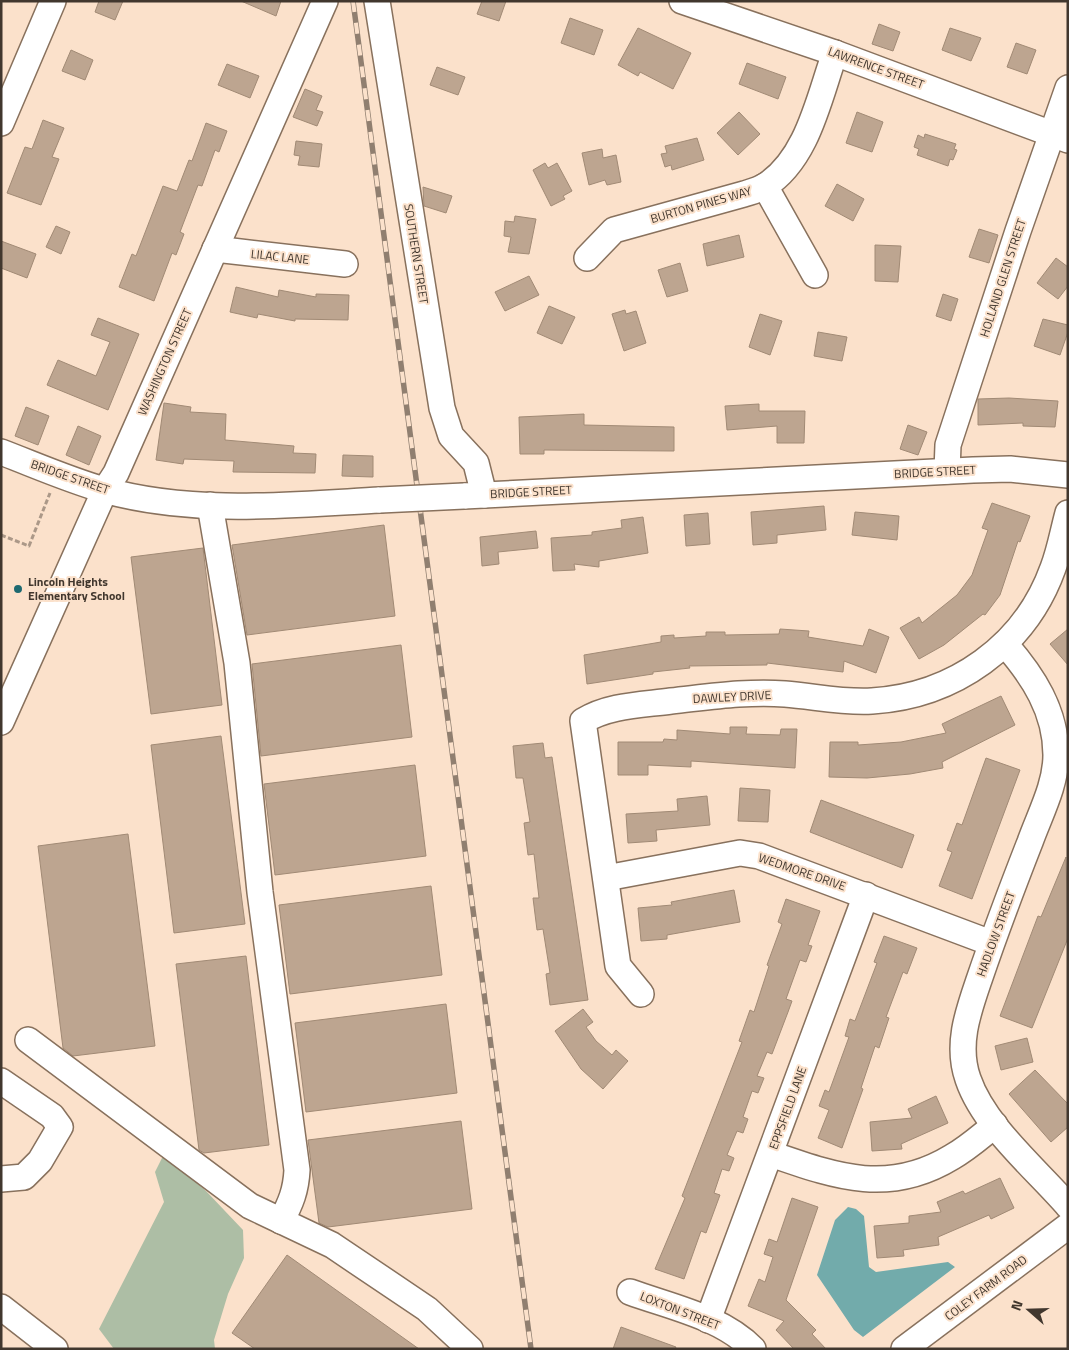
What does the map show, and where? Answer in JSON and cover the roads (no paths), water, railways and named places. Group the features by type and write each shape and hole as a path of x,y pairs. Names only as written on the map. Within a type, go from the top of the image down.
{"street":[{"path":"1,123 52,1"},
{"name":"WASHINGTON STREET","path":"1,722 105,490 116,473 324,1"},
{"name":"SOUTHERN STREET","path":"377,1 442,408 451,436 476,463 474,495"},
{"name":"LAWRENCE STREET","path":"682,1 724,7 835,53 1060,137"},
{"name":"BURTON PINES WAY","path":"587,258 614,230 744,194 764,186 793,160 801,144 835,53"},
{"name":"HOLLAND GLEN STREET","path":"947,471 948,445 1060,137 1068,88"},
{"path":"764,186 815,275"},
{"name":"LILAC LANE","path":"215,249 345,264"},
{"name":"BRIDGE STREET","path":"1,452 105,490 149,498 210,505 380,500 947,471 1010,469 1068,474"},
{"path":"210,505 237,663 260,892 285,1066 297,1170 296,1188 292,1201 281,1221"},
{"name":"DAWLEY DRIVE","path":"642,994 618,966 583,721 596,713 614,708 724,695 783,694 869,701 894,699 944,684 970,670 1005,644 1034,607 1056,560 1068,513"},
{"name":"HADLOW STREET","path":"1005,644 1036,682 1050,718 1056,756 1053,778 991,943 964,1023 963,1057 968,1079 980,1104 995,1125 1068,1206"},
{"name":"WEDMORE DRIVE","path":"606,878 740,853 782,863 991,943"},
{"name":"EPPSFIELD LANE","path":"708,1320 866,895"},
{"path":"28,1040 250,1206 332,1245 427,1309 470,1349"},
{"path":"1,1081 52,1116 60,1127 40,1161 24,1177 1,1178"},
{"path":"771,1154 839,1177 860,1180 880,1179 903,1176 951,1158 995,1125"},
{"name":"COLEY FARM ROAD","path":"904,1349 1000,1279 1068,1226"},
{"name":"LOXTON STREET","path":"630,1292 708,1320 730,1331 753,1349"},
{"path":"1,1307 55,1349"}],"water":[{"path":"848,1207 856,1209 864,1216 869,1267 876,1272 948,1262 955,1267 863,1337 854,1330 817,1275 835,1220"}],"railway":[{"path":"353,1 531,1349"}],"place":[{"name":"Lincoln Heights Elementary School","path":"18,589"}]}
